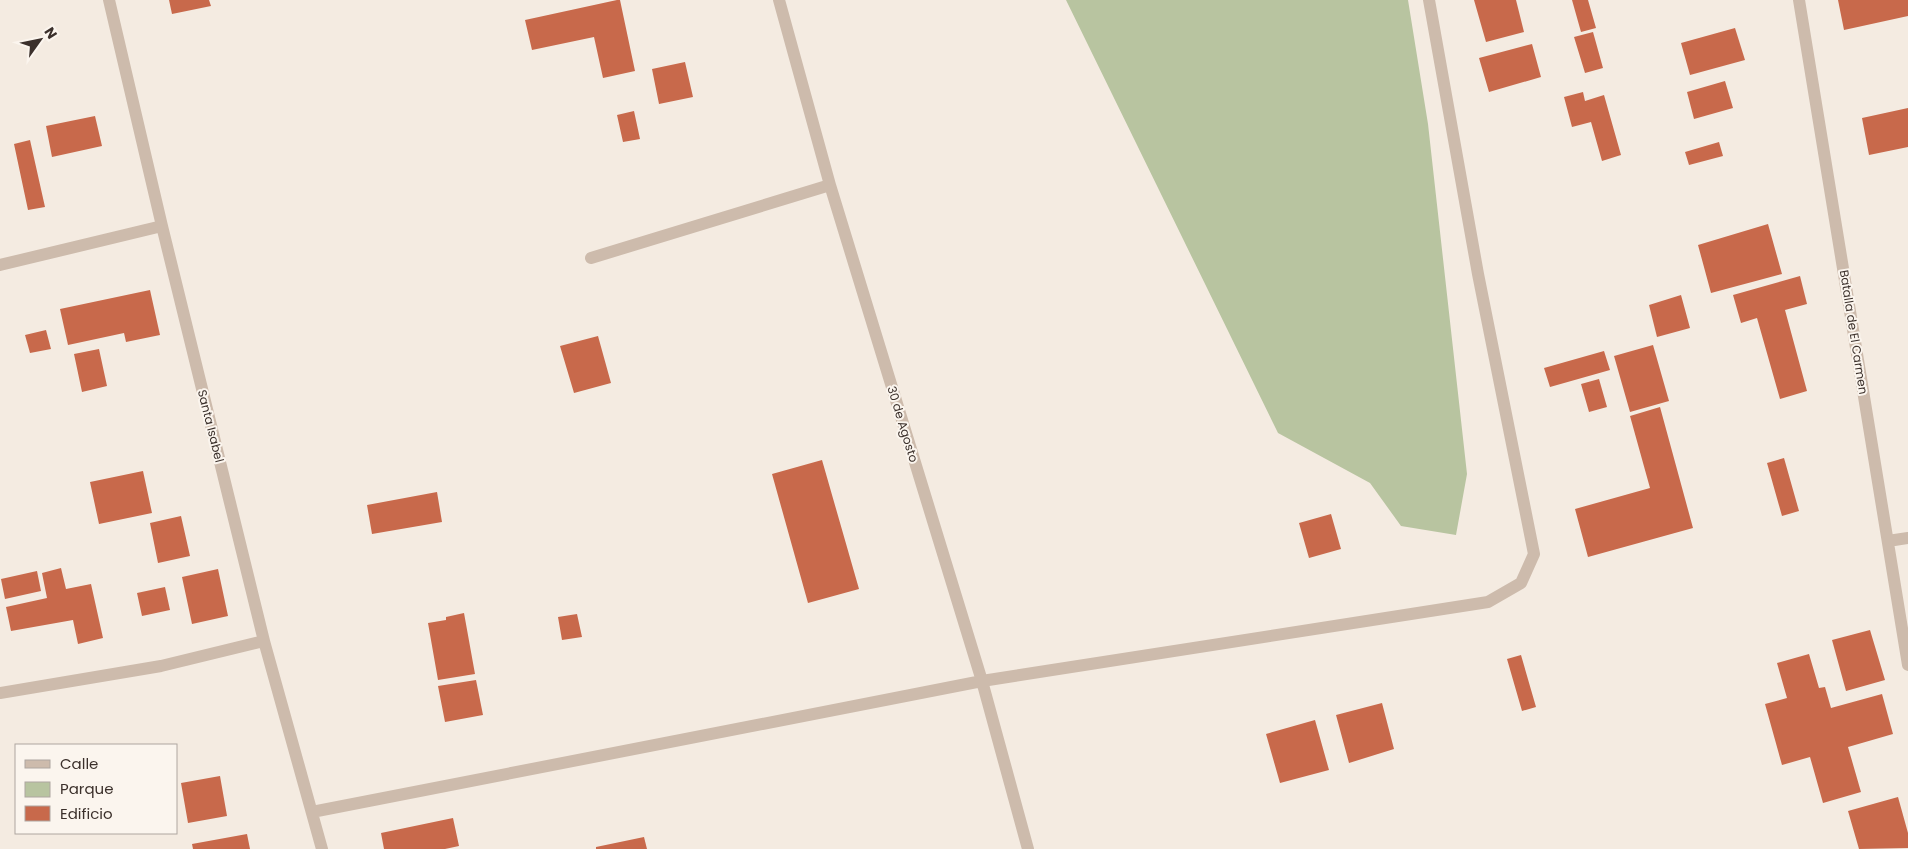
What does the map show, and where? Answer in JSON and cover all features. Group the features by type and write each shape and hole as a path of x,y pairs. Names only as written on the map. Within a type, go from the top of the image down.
{"street":[{"name":"Santa Isabel","path":"109,0 162,226 264,641 322,849"},
{"name":"30 de Agosto","path":"779,0 830,185 982,681 1028,849"},
{"path":"312,812 982,681 1488,602 1520,583 1534,554 1478,274 1429,0"},
{"name":"Batalla de El Carmen","path":"1800,0 1908,665"},
{"path":"591,258 830,185"},
{"path":"0,265 162,226"},
{"path":"1888,541 1908,538"},
{"path":"0,693 161,666 264,641"}],"green space":[{"path":"1066,0 1408,0 1428,124 1467,474 1456,535 1401,526 1370,483 1278,433"}],"building":[{"path":"169,0 209,0 211,6 172,14"},
{"path":"620,0 635,71 603,78 594,37 532,50 525,20"},
{"path":"1474,0 1516,0 1524,32 1486,42"},
{"path":"1572,0 1588,0 1596,28 1581,32"},
{"path":"1838,0 1908,0 1908,16 1844,30"},
{"path":"1735,28 1745,60 1690,75 1681,43"},
{"path":"1593,32 1603,68 1585,73 1574,37"},
{"path":"1532,44 1541,77 1489,92 1479,58"},
{"path":"685,62 693,97 659,104 652,69"},
{"path":"1725,81 1733,108 1694,119 1687,92"},
{"path":"1583,92 1585,101 1604,95 1621,155 1602,161 1591,122 1572,127 1564,97"},
{"path":"1908,108 1908,147 1869,155 1862,118"},
{"path":"634,111 640,139 623,142 617,115"},
{"path":"95,116 102,146 52,157 46,126"},
{"path":"30,140 45,207 28,210 14,144"},
{"path":"1719,142 1723,156 1689,165 1685,152"},
{"path":"1768,224 1782,274 1711,293 1698,245"},
{"path":"1800,276 1807,304 1785,310 1807,391 1780,399 1757,318 1741,323 1733,295"},
{"path":"150,290 160,335 126,342 124,333 68,345 60,309"},
{"path":"1681,295 1690,328 1657,337 1649,305"},
{"path":"46,330 51,349 30,353 25,335"},
{"path":"598,336 611,383 574,393 560,346"},
{"path":"1653,345 1669,401 1630,412 1614,356"},
{"path":"99,349 107,386 82,392 74,354"},
{"path":"1604,351 1610,370 1550,387 1544,368"},
{"path":"1599,379 1607,407 1589,412 1581,384"},
{"path":"1660,407 1693,528 1588,557 1575,509 1650,488 1630,416"},
{"path":"1784,458 1799,511 1782,516 1767,463"},
{"path":"822,460 859,589 808,603 772,474"},
{"path":"143,471 152,513 99,524 90,482"},
{"path":"437,492 442,522 372,534 367,505"},
{"path":"1331,514 1341,549 1309,558 1299,523"},
{"path":"181,516 190,556 158,563 150,523"},
{"path":"61,568 66,589 91,584 103,638 78,644 73,620 11,631 6,607 47,598 42,573"},
{"path":"218,569 228,616 192,624 182,577"},
{"path":"37,571 41,591 5,599 1,579"},
{"path":"165,587 170,610 142,616 137,593"},
{"path":"464,613 475,674 438,680 428,623 446,620 446,617"},
{"path":"577,614 582,637 562,640 558,617"},
{"path":"1870,630 1885,680 1846,691 1832,640"},
{"path":"1809,654 1819,688 1825,687 1831,708 1882,694 1893,734 1848,747 1861,792 1823,803 1810,757 1782,765 1765,704 1787,698 1777,663"},
{"path":"1521,655 1536,707 1522,711 1507,659"},
{"path":"476,680 483,715 445,722 438,686"},
{"path":"1382,703 1394,749 1349,763 1336,715"},
{"path":"1315,720 1329,770 1280,783 1266,734"},
{"path":"220,776 227,816 188,823 181,783"},
{"path":"1898,797 1908,833 1908,848 1859,849 1848,811"},
{"path":"453,818 459,846 445,849 384,849 381,833"},
{"path":"247,834 250,849 193,849 192,844"},
{"path":"644,837 647,849 596,849 596,847"}]}
